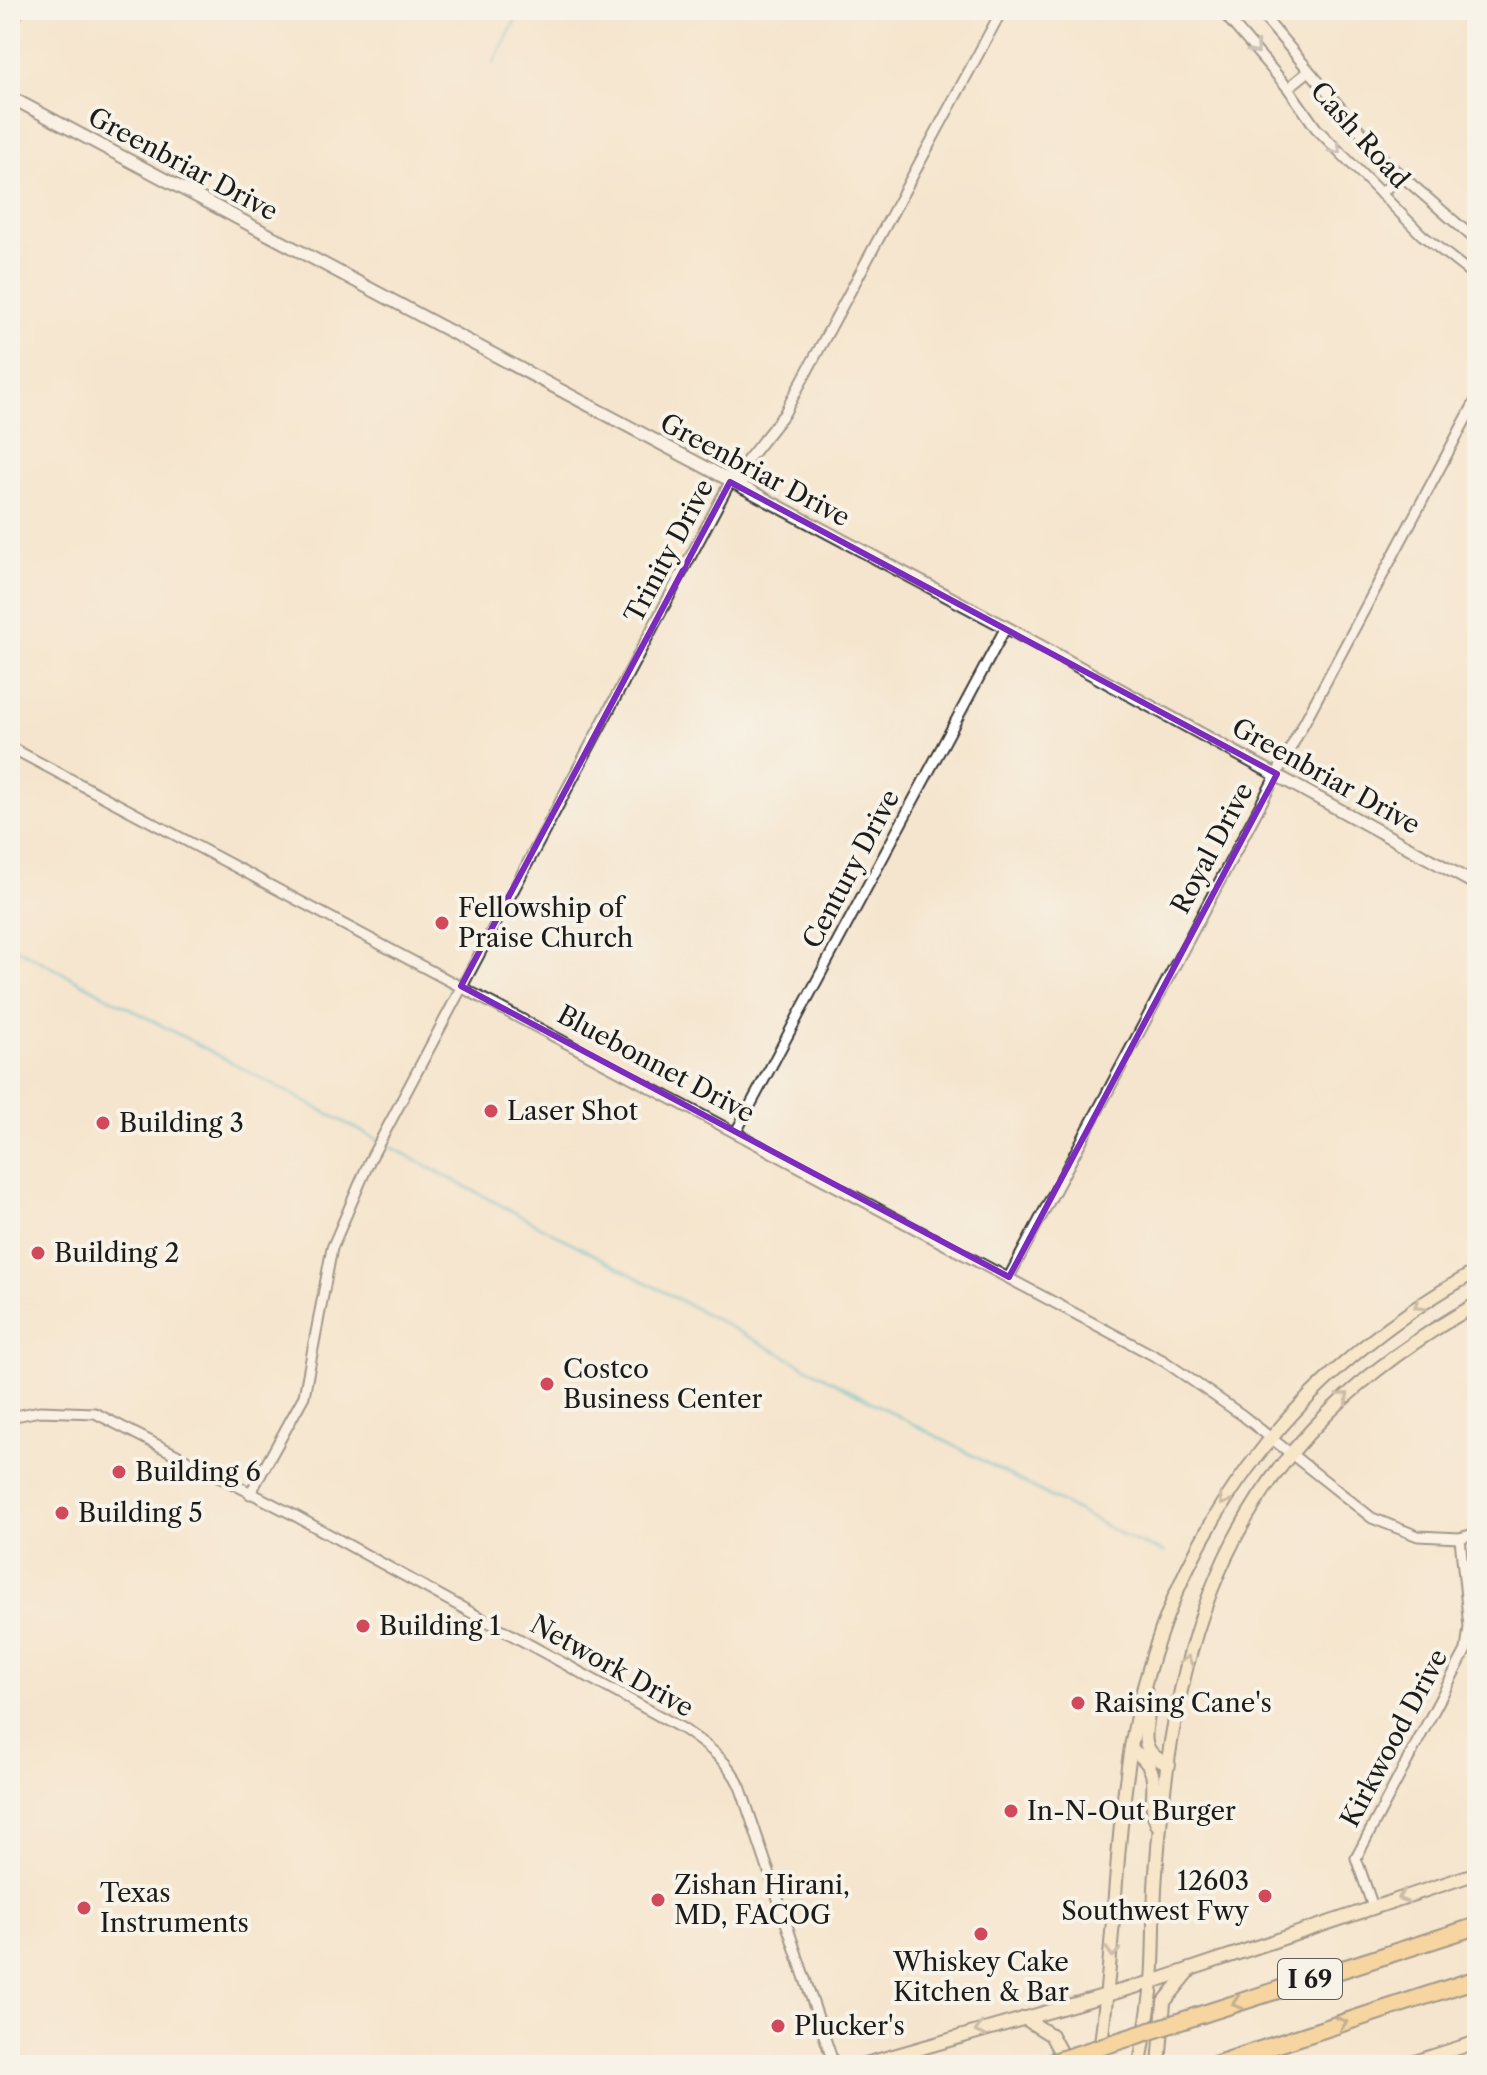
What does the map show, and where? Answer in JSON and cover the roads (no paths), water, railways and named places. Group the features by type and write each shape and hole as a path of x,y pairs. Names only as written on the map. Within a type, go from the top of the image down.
{"highway":[{"name":"I 69","path":"1044,2065 1477,1926"},
{"name":"I 69","path":"1214,2065 1477,1979"},
{"path":"1397,2005 1477,1988"}],"main road":[{"path":"1098,2065 1109,1993 1131,1749 1144,1688 1189,1561 1239,1478 1270,1437 1364,1345 1410,1310 1476,1273"},
{"path":"1140,2065 1152,1982 1160,1831 1181,1682 1202,1609 1234,1538 1291,1454 1330,1410 1380,1366 1477,1304"},
{"path":"1364,1345 1380,1366"},
{"path":"1144,1688 1150,1700 1145,1742 1156,1759 1169,1765"},
{"path":"1131,1749 1141,1755 1152,1772 1156,1788 1154,1818 1160,1831"},
{"path":"862,2065 1152,1982 1477,1873"},
{"path":"1159,2065 1164,2002 1193,1966"},
{"path":"1024,2018 1051,2035 1067,2065"},
{"path":"1405,2065 1477,2042"}],"street":[{"path":"10,27 19,10"},
{"name":"Trinity Drive","path":"250,1494 304,1396 332,1248 369,1162 730,482 784,414 1002,10"},
{"name":"Cash Road","path":"1221,10 1288,88 1316,128 1422,235 1477,278"},
{"name":"Cash Road","path":"1258,10 1361,136 1400,175 1477,241"},
{"path":"1288,88 1309,71"},
{"name":"Greenbriar Drive","path":"10,97 1006,627 1477,885"},
{"path":"1381,194 1400,175"},
{"name":"Royal Drive","path":"1009,1277 1477,398"},
{"name":"Century Drive","path":"736,1132 1006,627"},
{"name":"Bluebonnet Drive","path":"10,747 1164,1361 1270,1437 1357,1508 1390,1528 1418,1536 1460,1538 1477,1533"},
{"name":"Network Drive","path":"11,1413 95,1413 672,1723 711,1749 730,1769 741,1789 834,2065"},
{"name":"Kirkwood Drive","path":"1373,1907 1356,1858 1466,1650 1469,1627 1460,1538"}],"waterway":[{"path":"493,64 521,10"},
{"path":"10,945 1132,1540 1164,1552"}],"place":[{"name":"Fellowship of Praise Church","path":"442,923"},
{"name":"Laser Shot","path":"491,1111"},
{"name":"Building 3","path":"103,1123"},
{"name":"Building 2","path":"38,1253"},
{"name":"Costco Business Center","path":"547,1384"},
{"name":"Building 6","path":"119,1472"},
{"name":"Building 5","path":"62,1513"},
{"name":"Building 1","path":"363,1626"},
{"name":"Raising Cane's","path":"1078,1703"},
{"name":"In-N-Out Burger","path":"1011,1811"},
{"name":"12603 Southwest Fwy","path":"1265,1896"},
{"name":"Zishan Hirani, MD, FACOG","path":"658,1900"},
{"name":"Texas Instruments","path":"84,1908"},
{"name":"Whiskey Cake Kitchen & Bar","path":"981,1934"},
{"name":"Plucker's","path":"778,2026"}]}
